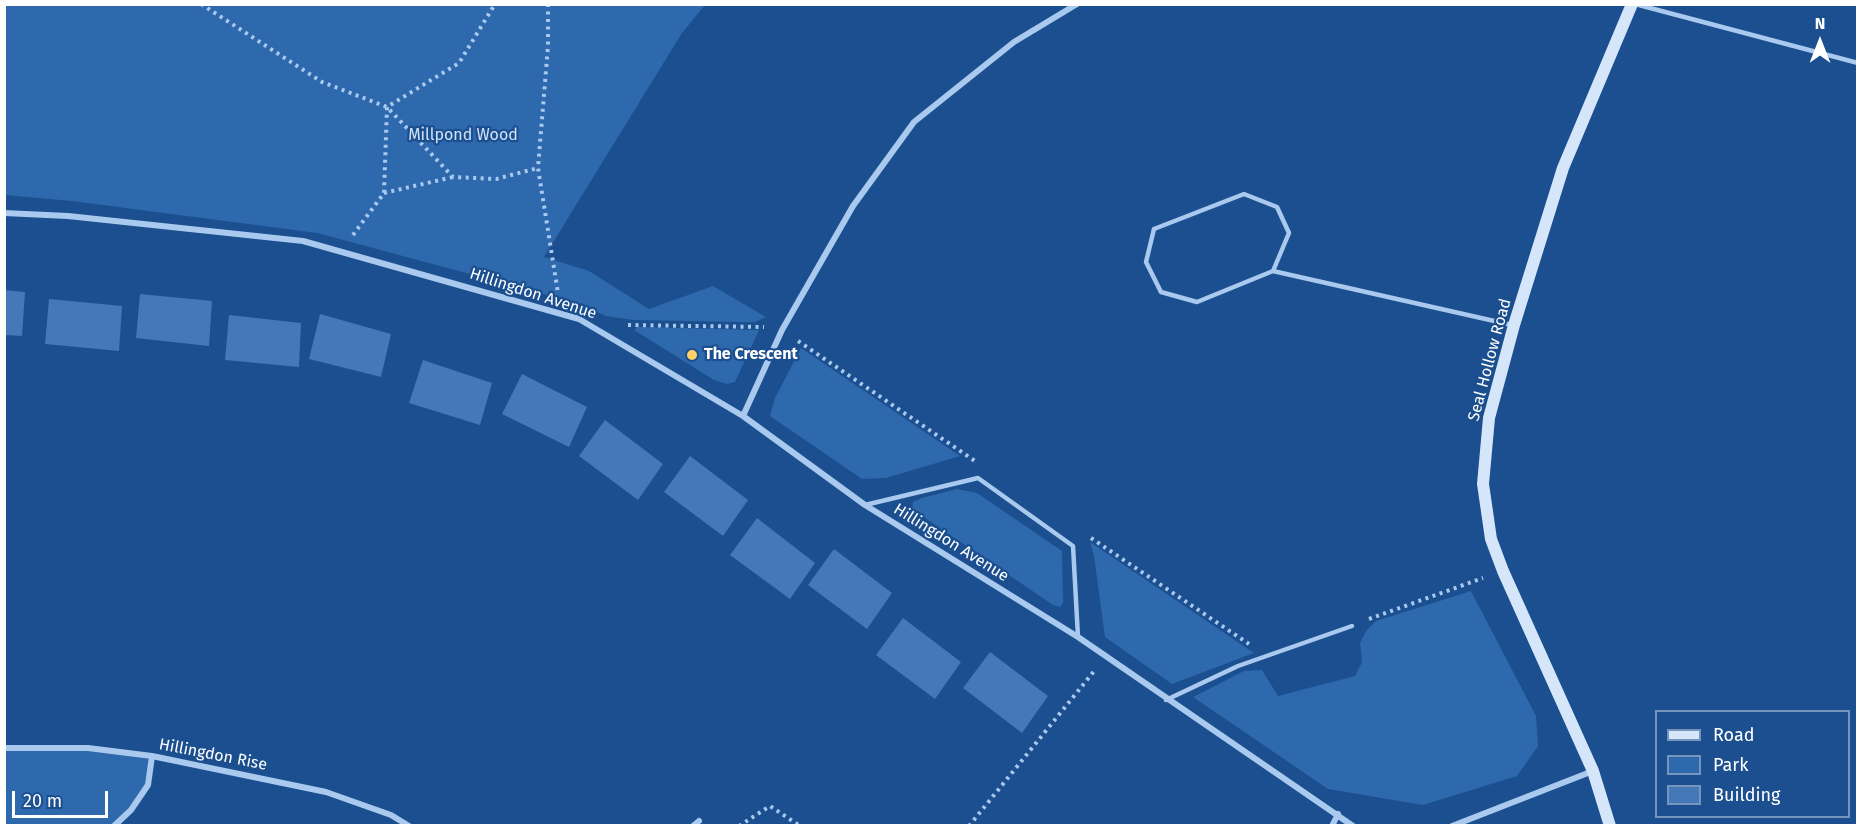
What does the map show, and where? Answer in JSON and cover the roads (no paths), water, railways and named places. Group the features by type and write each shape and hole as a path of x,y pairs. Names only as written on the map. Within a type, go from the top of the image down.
{"main road":[{"name":"Seal Hollow Road","path":"1610,825 1593,771 1503,571 1491,539 1483,484 1489,418 1514,325 1563,168 1634,4"}],"street":[{"path":"743,416 782,330 853,206 914,122 1014,42 1077,4"},
{"name":"Hillingdon Avenue","path":"4,213 68,216 279,238 342,250 562,314 604,331 743,416 865,505 1078,637 1166,700 1353,825"},
{"name":"Hillingdon Rise","path":"4,748 88,748 152,756 326,792 392,815 409,825"},
{"path":"114,825 131,810 148,785 152,756"},
{"path":"1452,825 1593,771"},
{"path":"1332,825 1338,814"}],"lane":[{"path":"1634,4 1857,63"},
{"path":"1273,271 1289,233 1277,207 1244,194 1154,229 1146,262 1161,292 1197,302 1273,271 1514,325"},
{"path":"865,505 978,478 1073,546 1078,637"},
{"path":"1166,700 1238,666 1352,626"}],"place":[{"name":"The Crescent","path":"692,355"}],"park label":[{"name":"Millpond Wood","path":"463,136"}]}
